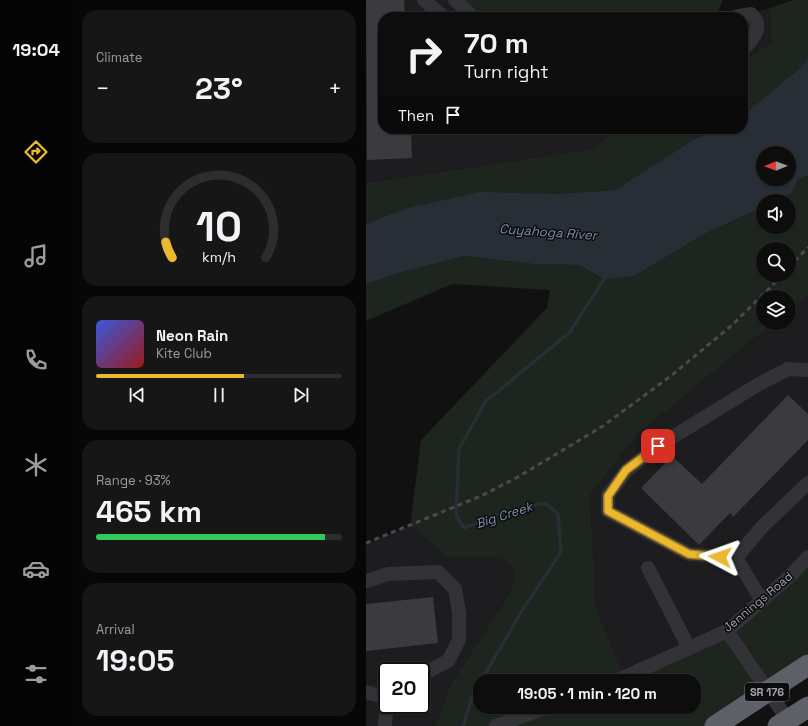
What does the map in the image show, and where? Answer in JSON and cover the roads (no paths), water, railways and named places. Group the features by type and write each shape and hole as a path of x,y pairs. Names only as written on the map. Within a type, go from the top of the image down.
{"highway":[{"name":"SR 176","path":"722,721 805,666"},
{"name":"SR 176","path":"778,726 808,707"}],"street":[{"path":"456,0 468,12"},
{"path":"748,15 751,14 756,19 758,28 748,45"},
{"path":"736,558 689,554 608,511 608,496 626,470 658,446 759,384 788,369 808,370"},
{"path":"736,558 762,527 808,483"},
{"name":"Jennings Road","path":"632,674 727,631 791,575 808,557"},
{"path":"736,558 762,601"},
{"path":"648,568 690,648"},
{"path":"366,581 388,574 438,572 455,589 459,613 459,640 448,660 430,670"},
{"path":"727,631 792,726"},
{"path":"366,692 378,696"},
{"path":"385,726 386,714"},
{"path":"496,726 529,714"}],"water":[{"name":"Cuyahoga River","path":"808,59 808,175 798,180 796,184 796,146 756,146 756,186 795,186 791,194 756,194 756,210 704,234 634,276 604,279 579,265 533,264 465,256 406,271 366,284 366,224 408,208 481,192 555,194 615,190 693,140 706,134 748,134 748,111 800,68"}],"waterway":[{"name":"Big Creek","path":"485,674 521,612 561,552 558,514 545,503 504,513 464,528 456,516 459,449 485,402 570,332 604,279 604,275"},
{"name":"Big Creek","path":"463,726 473,695"}],"railway":[{"path":"796,260 808,247"},
{"path":"366,543 481,496 518,477 603,426 672,375 731,326 776,282"}]}
